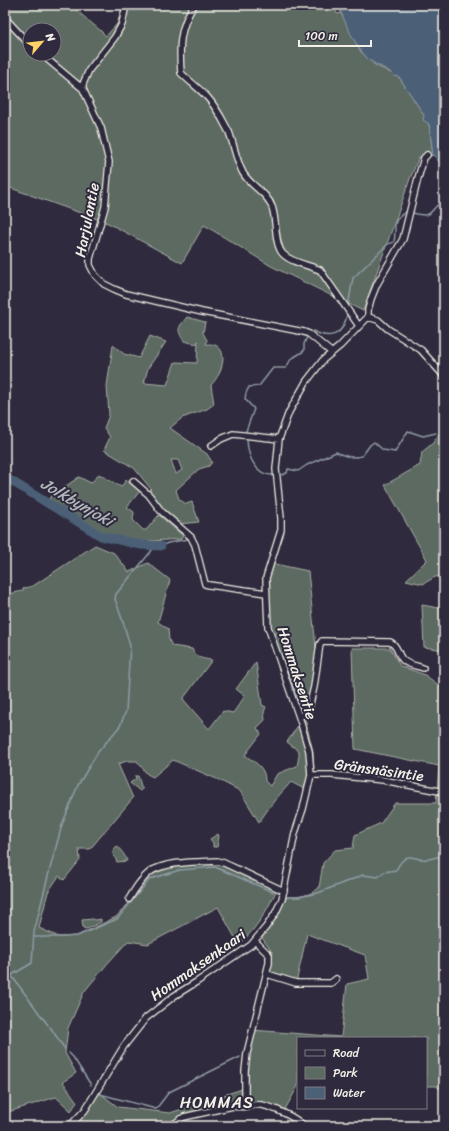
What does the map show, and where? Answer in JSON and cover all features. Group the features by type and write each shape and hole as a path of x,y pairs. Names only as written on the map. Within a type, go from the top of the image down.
{"street":[{"path":"83,89 83,84 89,70 115,37 122,24 126,5"},
{"path":"194,5 187,16 181,33 181,73 209,99 229,133 243,172 250,182 268,197 273,208 279,246 283,254 298,263 320,270 359,326"},
{"path":"5,18 22,36"},
{"path":"51,62 83,89"},
{"name":"Harjulantie","path":"83,89 101,128 109,162 105,207 90,259 92,271 98,279 114,289 126,294 202,312 304,332 309,334 331,352"},
{"path":"427,155 424,158 418,178 403,239 377,284 371,299 368,317 378,320 388,329 421,350 444,376"},
{"name":"Hommaksentie","path":"282,899 295,833 303,809 310,775 309,752 300,717 270,637 268,626 266,578 281,530 276,469 278,439 289,412 306,382 323,360 340,346 368,317"},
{"path":"211,446 220,439 233,434 278,439"},
{"path":"133,482 149,495 161,511 190,537 195,545 205,584 266,592"},
{"path":"300,717 308,712 314,687 320,644 322,641 390,642 394,644 405,662 423,668"},
{"name":"Gränsnäsintie","path":"310,775 332,775 383,780 444,792"},
{"path":"129,899 141,880 151,871 172,864 217,861 224,862 284,891"},
{"name":"Hommaksenkaari","path":"70,1126 86,1110 124,1046 146,1018 174,996 243,952 255,941 275,914 282,899"},
{"path":"171,1126 184,1117 233,1106 240,1102 244,1097 247,1053 269,963 269,955 255,941"},
{"path":"267,974 296,982 331,983 336,979"},
{"path":"233,1106 241,1107 261,1105 290,1116 304,1126"}],"green space":[{"path":"5,5 70,5 106,36 117,24 122,9 120,5 333,5 337,14 341,13 361,52 375,65 399,77 429,124 433,155 424,158 419,157 363,311 271,266 204,225 182,263 108,223 8,187 10,200 5,208"},
{"path":"187,317 205,322 203,333 207,340 206,344 214,345 220,348 223,359 220,371 211,385 214,404 207,409 182,418 170,428 207,454 212,462 209,466 199,469 176,490 179,499 186,504 192,502 199,522 179,524 160,509 149,491 151,489 134,468 104,450 110,437 104,428 109,415 107,386 113,345 124,354 139,358 150,336 166,342 148,368 144,383 167,385 175,362 197,363 198,341 196,344 184,341 179,331 180,326","holes":["171,460 178,460 182,470 176,474"]},
{"path":"444,427 444,576 435,577 423,584 406,580 427,560 385,485 420,465 422,452 432,444"},
{"path":"99,474 121,487 126,480 140,491 127,507 134,512 133,520 143,530 146,530 159,515 183,536 181,539 124,543 112,541 48,502 50,497 79,477 91,483"},
{"path":"95,545 114,553 129,572 148,563 170,580 158,622 168,629 169,640 172,646 192,649 197,656 212,660 183,699 209,729 223,711 233,713 245,696 236,689 256,662 262,705 266,707 264,712 265,720 257,728 261,734 245,755 262,769 265,776 265,781 270,786 277,774 297,766 299,751 287,742 299,724 307,750 309,774 304,789 291,782 274,801 259,822 240,791 173,760 153,777 147,774 137,761 127,761 118,764 133,798 90,849 79,849 80,860 64,880 59,876 48,892 39,928 59,937 77,936 116,917 130,902 143,881 152,874 174,867 198,864 220,865 277,889 261,919 239,945 218,907 148,944 128,941 84,992 68,1028 65,1053 76,1073 63,1082 77,1102 71,1111 56,1097 5,1113 5,970 8,969 5,967 5,595 22,591 24,588 33,586"},
{"path":"270,563 308,571 317,657 308,712 304,715 313,751 314,774 309,751 270,637 266,593"},
{"path":"422,605 444,609 444,650 424,647"},
{"path":"352,648 390,648 400,666 425,675 444,689 444,1091 436,1086 427,1086 427,1037 341,1037 347,984 369,979 365,955 307,934 296,983 267,974 272,952 262,938 287,897 304,896 319,888 323,863 335,850 353,848 355,835 381,823 395,803 436,803 439,766 355,749"},
{"path":"135,776 138,776 143,788 140,791 130,783 136,779"},
{"path":"218,834 217,847 213,847 213,843 210,839"},
{"path":"117,846 124,854 127,861 117,862 112,851"},
{"path":"101,919 101,922 87,929 83,928 82,920"},
{"path":"252,1030 341,1037 297,1037 297,1088 283,1113 261,1105 233,1106 184,1117 171,1126 74,1126 100,1093 118,1107 170,1113 245,1088"}],"water":[{"path":"338,5 444,5 444,167 433,155 429,124 423,120 424,115 399,77 394,76 363,54 351,34"}],"waterway":[{"path":"413,213 420,215 429,214 444,201"},
{"path":"348,306 353,278 388,244 394,242 396,221 406,212"},
{"path":"313,331 326,335 336,334 343,327 347,315"},
{"path":"246,431 254,409 245,399 249,387 259,386 273,368 286,368 291,359 304,351 304,344 307,337"},
{"path":"282,475 287,473 288,469 298,471 307,465 336,452 349,457 362,456 374,442 383,450 395,452 408,431 423,436 436,433"},
{"path":"247,440 251,458 257,469 267,474 274,475"},
{"name":"Jolkbynjoki","path":"5,477 101,536 141,545 161,546"},
{"path":"5,975 12,975 32,963 34,932 62,825 78,785 98,752 120,726 126,711 130,646 115,599 116,594 153,549 168,543 188,539"},
{"path":"280,652 295,691"},
{"path":"296,695 303,713"},
{"path":"287,897 299,897 318,893 363,875 378,877 384,872 396,870 400,863 407,857 423,859 444,857"},
{"path":"34,937 77,936 117,919 150,879 180,870 215,867 273,892"},
{"path":"5,967 48,1025"},
{"path":"50,1027 65,1049"},
{"path":"69,1053 91,1085"},
{"path":"100,1094 156,1109 169,1092 240,1057"}],"district":[{"name":"HOMMAS","path":"217,1102"}]}
